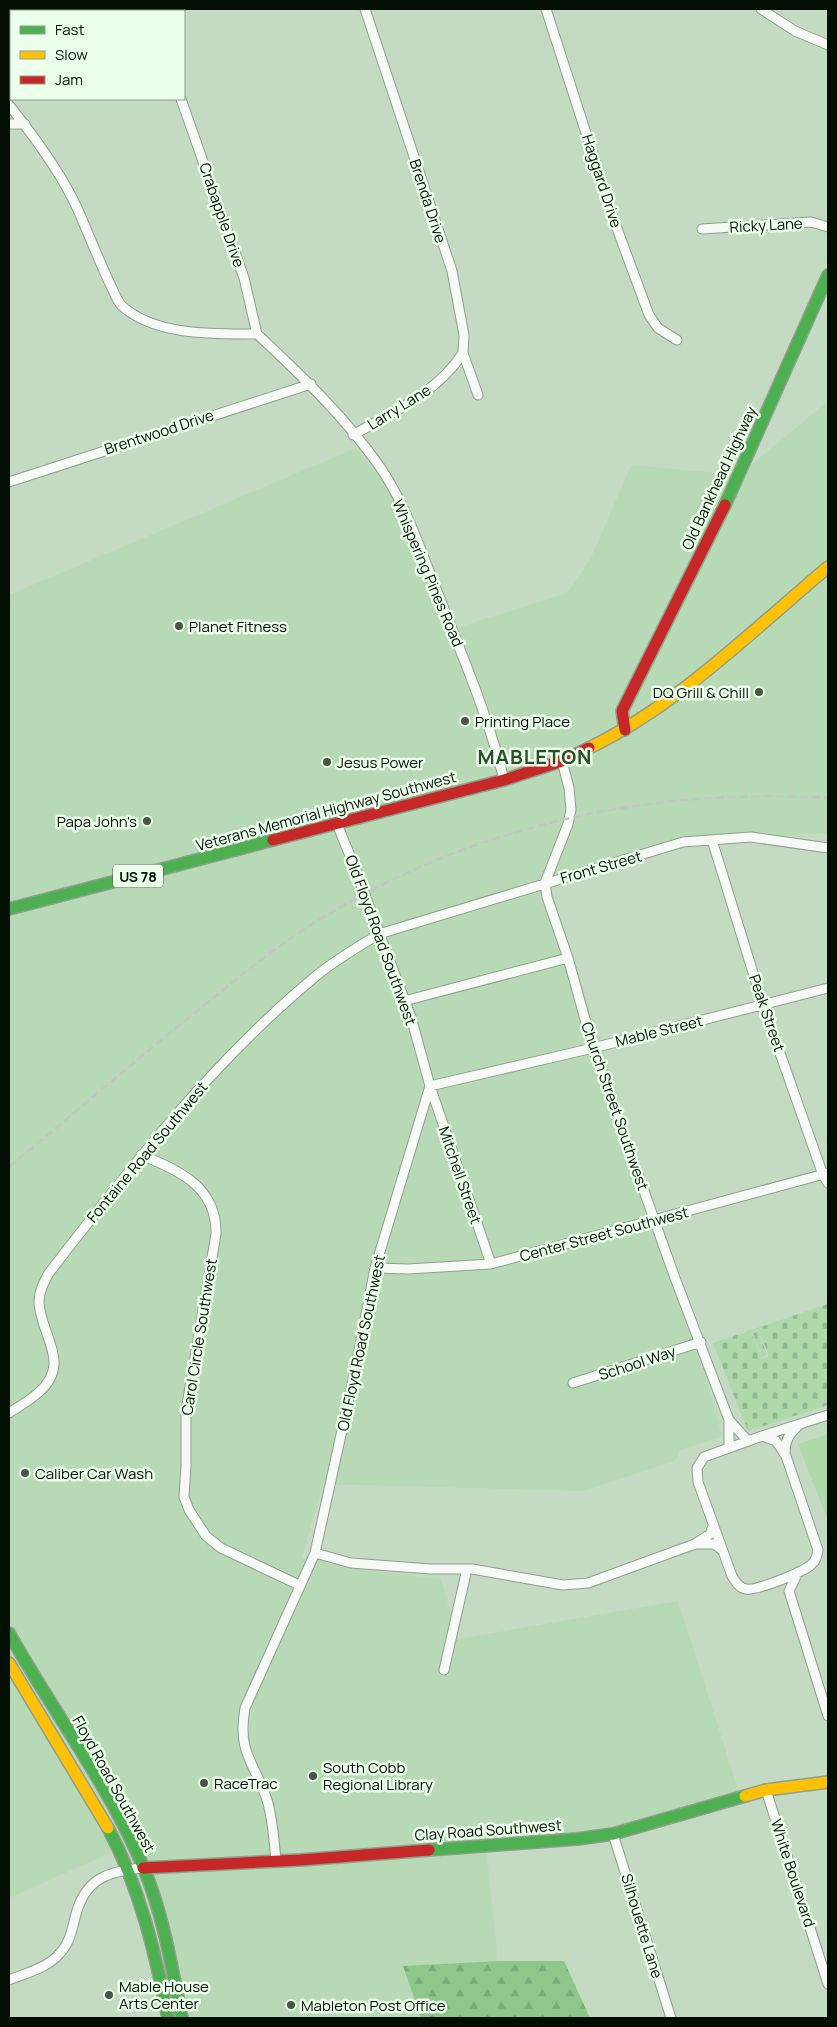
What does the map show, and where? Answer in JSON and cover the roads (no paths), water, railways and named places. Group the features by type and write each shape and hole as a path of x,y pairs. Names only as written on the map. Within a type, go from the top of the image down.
{"main road":[{"name":"Old Bankhead Highway","path":"625,730 622,711 733,488 828,275"},
{"name":"Veterans Memorial Highway Southwest","path":"9,910 504,780 562,761 625,730 688,685 828,567"},
{"name":"Floyd Road Southwest","path":"9,1633 118,1815 143,1868 165,1939 182,2018"},
{"name":"Floyd Road Southwest","path":"9,1663 95,1805 128,1869 146,1922 168,2018"},
{"name":"Clay Road Southwest","path":"143,1868 477,1847 613,1834 766,1790 828,1782"}],"street":[{"name":"Brenda Drive","path":"365,9 452,272 464,335 463,353 478,395"},
{"name":"Haggard Drive","path":"546,9 615,222 649,315 658,328 677,340"},
{"path":"761,9 795,31 828,46"},
{"name":"Crabapple Drive","path":"182,100 244,278 257,334"},
{"path":"9,105 36,139 77,208 88,239 120,304 138,318 166,327 227,334 257,334"},
{"path":"9,124 25,124"},
{"name":"Ricky Lane","path":"702,229 811,222 828,227"},
{"name":"Whispering Pines Road","path":"257,334 311,384 380,467 404,509 481,704 504,780"},
{"name":"Larry Lane","path":"353,435 423,395 454,366 463,353"},
{"name":"Brentwood Drive","path":"9,482 311,384"},
{"path":"545,883 568,824 570,810 569,788 562,761"},
{"name":"Old Floyd Road Southwest","path":"276,1861 270,1812 244,1750 242,1726 245,1708 315,1553 375,1268 430,1086 425,1064 404,1001 337,824"},
{"name":"Front Street","path":"379,934 683,842 751,837 828,848"},
{"name":"Peak Street","path":"712,840 763,1005 828,1183"},
{"name":"Church Street Southwest","path":"545,883 593,1048 729,1420 729,1447"},
{"name":"Fontaine Road Southwest","path":"9,1414 39,1392 54,1368 54,1349 39,1303 43,1284 142,1155 236,1047 317,975 379,934"},
{"path":"404,1001 568,958"},
{"name":"Mable Street","path":"430,1086 593,1048 828,988"},
{"name":"Mitchell Street","path":"430,1086 491,1264"},
{"name":"Carol Circle Southwest","path":"142,1155 172,1167 191,1180 201,1190 215,1214 216,1234 186,1411 184,1497 189,1510 206,1536 221,1548 299,1585"},
{"name":"Center Street Southwest","path":"375,1268 408,1269 491,1264 826,1174"},
{"name":"School Way","path":"573,1383 701,1342"},
{"path":"800,1424 791,1432 785,1444 786,1456 818,1550 814,1562 798,1572 768,1584 746,1590 738,1585 722,1550 698,1482 697,1468 704,1456 762,1436 828,1415"},
{"path":"729,1420 748,1441"},
{"path":"762,1436 776,1441 786,1456"},
{"path":"315,1553 351,1563 468,1569 563,1585 588,1583 695,1544 710,1534 713,1526"},
{"path":"695,1544 714,1544 722,1550"},
{"path":"444,1670 468,1569"},
{"path":"798,1572 789,1591 828,1713"},
{"path":"768,1584 789,1591"},
{"name":"White Boulevard","path":"766,1790 828,1982"},
{"name":"Silhouette Lane","path":"613,1834 671,2018"},
{"path":"9,1980 34,1970 60,1953 68,1941 78,1905 85,1892 105,1875 114,1871 143,1868"}],"railway":[{"path":"9,1167 169,1034 274,950 303,930 363,895 425,865 489,841 555,822 622,808 690,800 759,796 828,798"}],"place":[{"name":"Planet Fitness","path":"179,626"},
{"name":"DQ Grill & Chill","path":"759,692"},
{"name":"Printing Place","path":"465,721"},
{"name":"Jesus Power","path":"327,762"},
{"name":"Papa John's","path":"147,821"},
{"name":"Caliber Car Wash","path":"25,1473"},
{"name":"South Cobb Regional Library","path":"313,1776"},
{"name":"RaceTrac","path":"204,1783"},
{"name":"Mable House Arts Center","path":"109,1995"},
{"name":"Mableton Post Office","path":"291,2005"}],"district":[{"name":"MABLETON","path":"535,756"}]}
